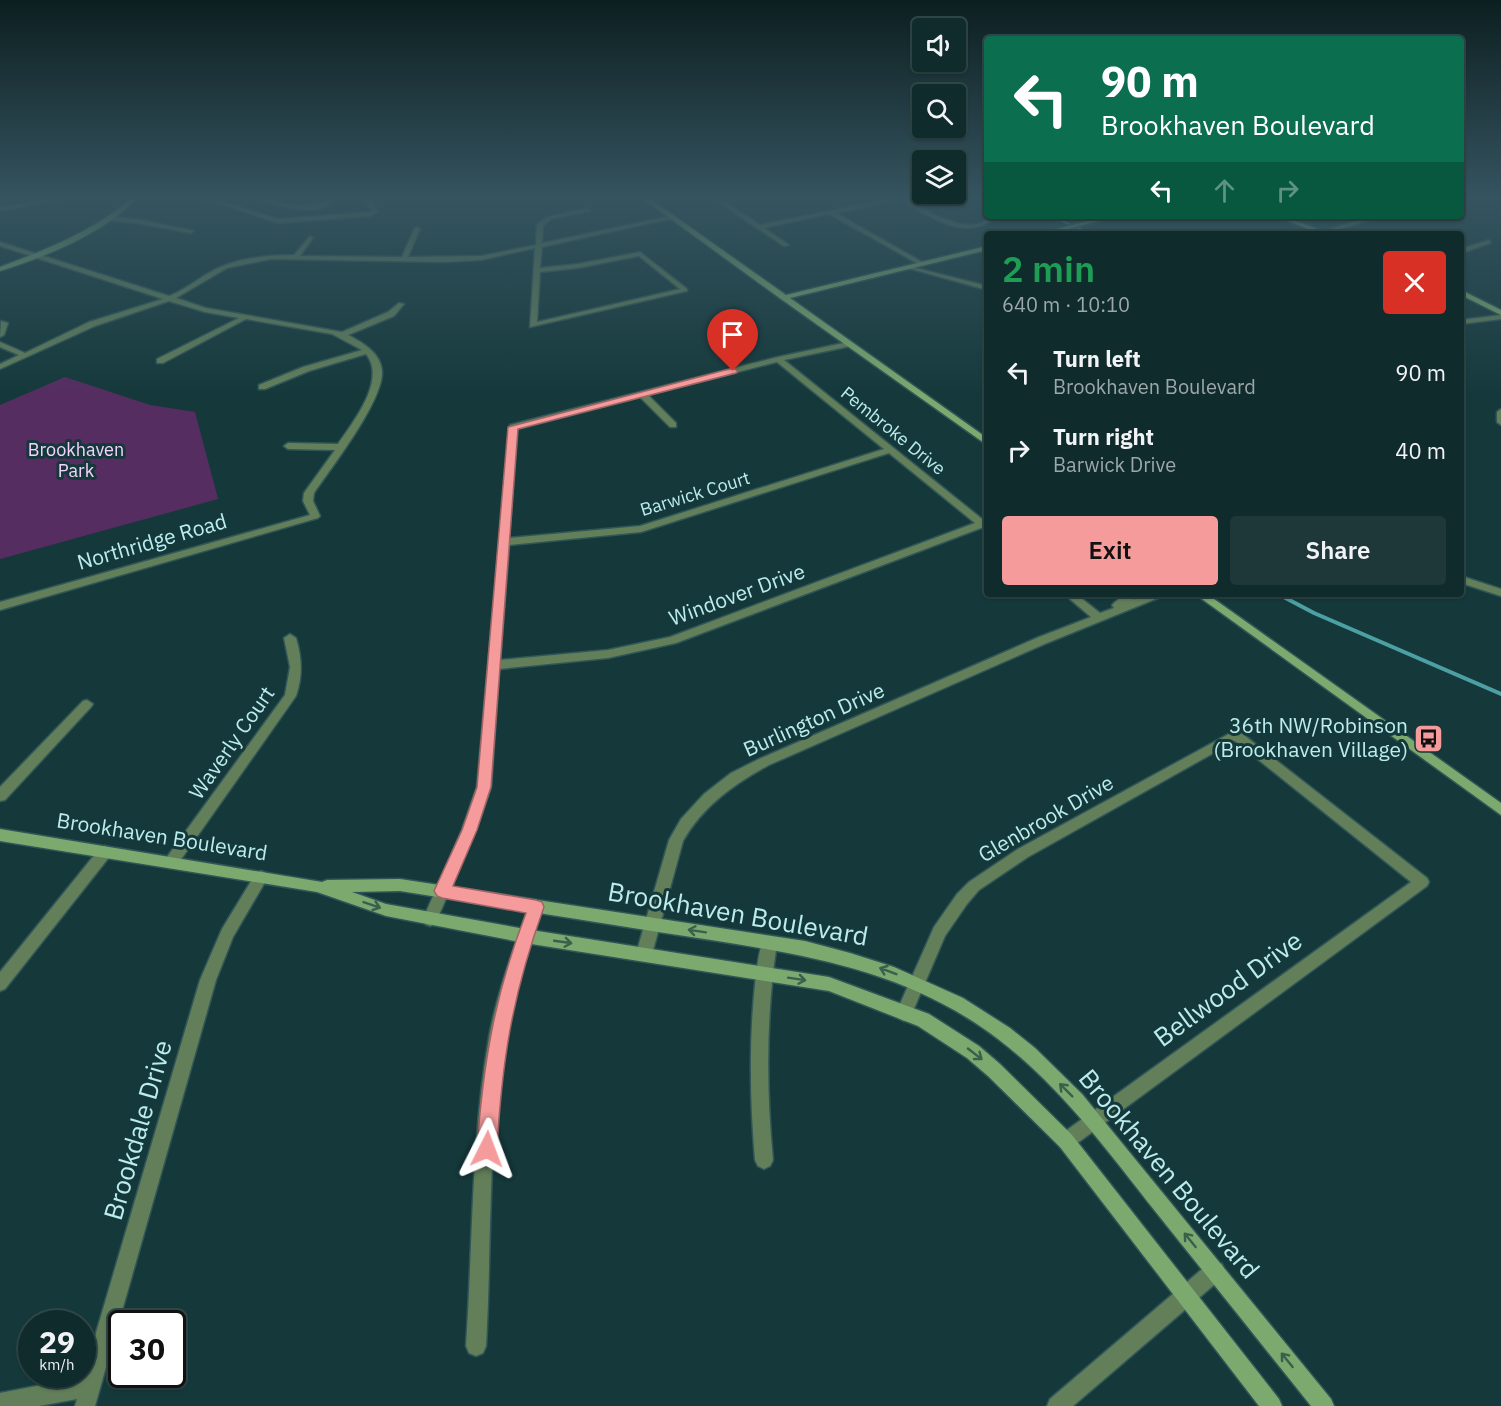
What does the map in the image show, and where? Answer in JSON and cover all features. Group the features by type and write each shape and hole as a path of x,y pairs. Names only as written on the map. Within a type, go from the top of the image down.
{"street":[{"path":"0,269 14,264"},
{"path":"57,264 168,300 224,315 315,327 342,335 368,351 378,368 375,388 338,447 288,446"},
{"path":"0,367 92,324 168,300 236,264"},
{"path":"538,264 533,325 685,290 652,264"},
{"path":"538,270 595,264"},
{"path":"735,264 984,440"},
{"path":"783,298 922,264"},
{"path":"909,267 984,287"},
{"path":"1464,294 1501,315"},
{"path":"342,335 391,314 401,304"},
{"path":"224,315 240,307"},
{"path":"1464,321 1501,315"},
{"path":"160,361 243,319"},
{"path":"0,335 4,323"},
{"path":"430,919 469,830 484,787 513,427 845,342"},
{"path":"0,344 26,356"},
{"path":"262,387 306,369 368,351"},
{"name":"Pembroke Drive","path":"778,359 984,525"},
{"path":"643,395 673,425"},
{"path":"1501,412 1501,422"},
{"name":"Northridge Road","path":"0,606 315,516 308,501 309,494 338,447"},
{"name":"Barwick Court","path":"504,542 641,529 890,450"},
{"name":"Windover Drive","path":"495,665 608,654 672,640 984,526"},
{"path":"1464,580 1501,593"},
{"path":"1073,597 1098,617"},
{"name":"Burlington Drive","path":"1098,617 1131,597"},
{"name":"Burlington Drive","path":"644,954 676,840 686,823 709,798 736,777 786,752 1098,617 1151,597"},
{"path":"1204,597 1501,810"},
{"name":"Waverly Court","path":"172,861 290,696 296,678 296,654 290,638"},
{"path":"0,796 87,704"},
{"name":"Bellwood Drive","path":"1066,1141 1422,882 1236,735"},
{"name":"Glenbrook Drive","path":"904,1013 939,932 974,886 1023,852 1236,735"},
{"name":"Brookhaven Boulevard","path":"0,835 316,886 386,910 430,919 829,984 922,1020 973,1052 1015,1088 1066,1141 1272,1406"},
{"path":"0,984 105,852"},
{"name":"Brookdale Drive","path":"88,1396 208,980 226,934 261,877"},
{"name":"Brookhaven Boulevard","path":"316,886 400,885 769,943 849,958 916,983 979,1016 1050,1074 1093,1120 1324,1406"},
{"path":"476,1346 491,1082 506,998 536,907"},
{"path":"764,1160 759,1108 758,1043 763,974 769,943"},
{"path":"1057,1406 1215,1271"},
{"path":"0,1403 88,1396"}],"green space":[{"name":"Brookhaven Park","path":"65,377 150,405 195,412 218,499 0,559 0,405"}],"waterway":[{"path":"1284,597 1314,613 1501,694"}],"place":[{"name":"36th NW/Robinson (Brookhaven Village)","path":"1429,738"}],"route":[{"path":"487,1149 491,1082 498,1035 515,963 536,907 442,891 480,803 484,787 490,738 513,427 576,413 733,371"}]}
